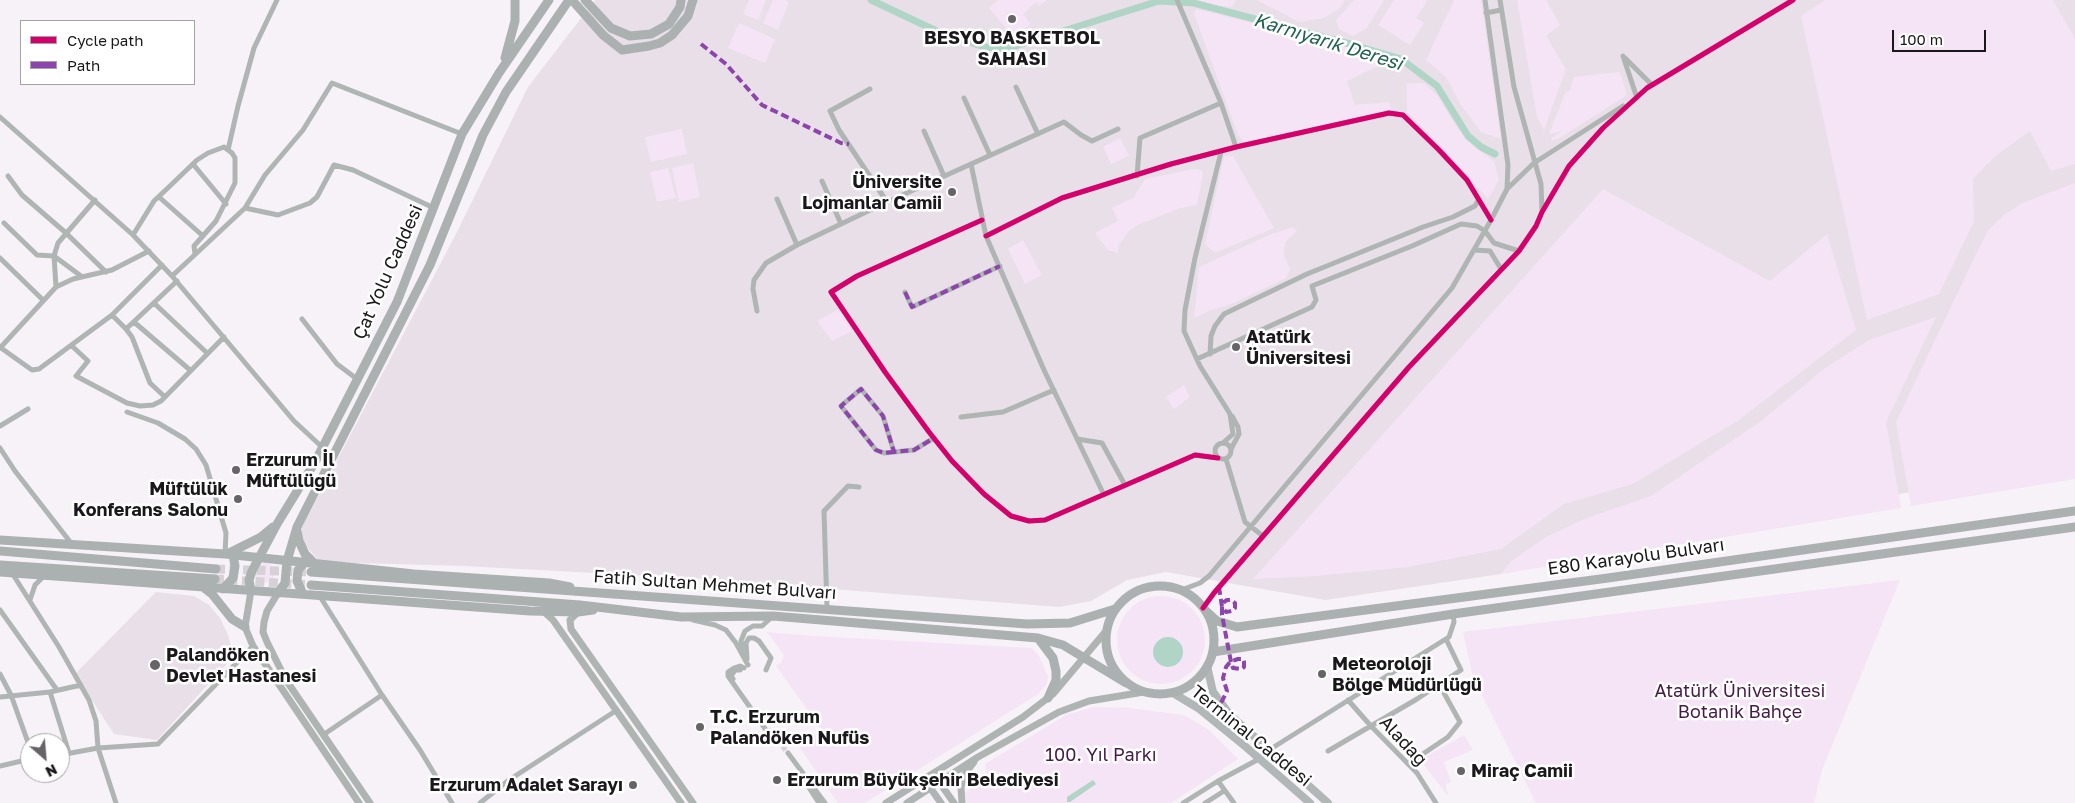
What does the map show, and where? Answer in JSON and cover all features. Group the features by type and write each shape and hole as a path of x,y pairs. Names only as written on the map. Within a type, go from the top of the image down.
{"highway":[{"path":"499,73 513,32 515,0"},
{"name":"Çat Yolu Caddesi","path":"259,558 322,447 397,302 462,134 499,73 549,0"},
{"path":"585,0 611,28 630,36 651,34 669,24 680,7 681,0"},
{"path":"573,2 603,35 622,50 650,46 672,34 688,16 692,0"},
{"name":"Çat Yolu Caddesi","path":"287,561 297,527 430,265 483,136 506,92 573,2"},
{"name":"E80 Karayolu Bulvarı","path":"1204,610 1217,621 1237,627 1598,579 2075,511"},
{"path":"229,554 261,537 277,524"},
{"path":"297,527 299,541 309,563"},
{"name":"E80 Karayolu Bulvarı","path":"1213,652 1453,614 2075,527"},
{"path":"0,540 229,554 414,574 549,583 606,594"},
{"path":"0,551 216,568"},
{"path":"224,589 233,578 236,566 229,554"},
{"path":"251,591 249,580 259,558"},
{"path":"278,594 285,583 287,561"},
{"path":"304,594 296,582 298,570 309,563"},
{"path":"0,565 215,579"},
{"path":"0,572 278,594 319,594 543,611 578,612 608,608"},
{"name":"Fatih Sultan Mehmet Bulvarı","path":"311,572 1028,624 1070,623 1115,609"},
{"name":"Fatih Sultan Mehmet Bulvarı","path":"311,584 608,608 680,617 773,616 1038,638 1062,645 1126,683"},
{"path":"1156,586 1173,587 1186,592 1204,610 1213,631 1213,652 1207,666 1198,678 1186,687 1173,693 1158,694 1144,692 1126,683 1116,673 1109,660 1106,631 1115,609 1126,597 1156,586"},
{"path":"201,587 212,594 232,619 245,627"},
{"path":"1038,638 1052,658 1056,671 1056,680 1048,698"}],"main road":[{"path":"251,591 245,627 253,646 359,803"},
{"path":"278,594 267,611 263,632 286,680 370,803"},
{"path":"543,611 553,620 681,803"},
{"path":"578,612 570,620 570,629 693,803"},
{"path":"886,803 1023,717 1048,698 1106,631"},
{"name":"Terminal Caddesi","path":"1207,666 1213,692 1230,716 1328,803"},
{"path":"906,803 978,757 1059,712 1089,701 1144,692"},
{"name":"Terminal Caddesi","path":"1173,693 1198,708 1310,803"},
{"path":"962,803 961,787 965,774 978,757"},
{"path":"933,773 954,803"},
{"path":"924,780 941,803"}],"street":[{"path":"228,150 254,48 277,0"},
{"path":"1178,0 1221,102 1236,147"},
{"path":"1485,0 1508,165 1508,189"},
{"path":"1500,0 1514,87 1541,184 1542,212"},
{"path":"1204,610 1214,593 1409,367 1519,251 1536,226 1569,166 1602,128 1637,98 1642,91 1793,0"},
{"path":"1486,13 1501,10"},
{"path":"1637,98 1623,56 1652,85"},
{"path":"172,276 245,208 265,175 303,130 332,83 462,134"},
{"path":"1016,87 1038,134"},
{"path":"870,89 830,111 839,130 887,202"},
{"path":"964,98 990,155"},
{"path":"1173,587 1184,589 1209,576 1251,528 1300,467 1452,288 1508,189 1534,162 1637,98"},
{"path":"1137,176 1140,138 1221,102"},
{"path":"986,236 1062,198 1137,176 1170,164 1236,147 1389,113 1403,115 1467,180 1492,220"},
{"path":"0,117 95,200 149,251 177,281 294,421 322,447"},
{"path":"757,311 753,290 754,280 760,270 766,263 798,245 887,202 1064,122 1080,135 1092,141 1118,129"},
{"path":"924,131 944,176"},
{"path":"133,235 158,197 192,164 218,148 224,147 235,158 235,182 226,204 216,221 194,246 195,254"},
{"path":"1221,152 1195,258 1185,310 1184,331 1197,359 1238,427 1239,434 1230,455 1226,459"},
{"path":"192,164 226,204"},
{"path":"971,164 986,236 1054,390 1104,495"},
{"path":"245,208 278,216 310,203 317,197 334,165 353,170 434,208"},
{"path":"8,176 22,195 66,233 106,272"},
{"path":"822,181 842,224"},
{"path":"158,197 203,236"},
{"path":"777,199 798,245"},
{"path":"1210,354 1211,336 1215,326 1224,314 1307,274 1423,227 1453,217 1475,206 1479,199"},
{"path":"56,287 54,256 58,243 95,200"},
{"path":"982,220 862,273 831,292 885,372 934,438 952,461 984,494 1011,516 1029,521 1045,520 1195,455 1226,459"},
{"path":"4,223 37,255 54,256 81,276"},
{"path":"1312,286 1461,224 1477,226 1485,231 1494,243 1519,251"},
{"path":"1475,250 1490,251 1501,270"},
{"path":"149,251 106,272 81,276 56,287 1,345 32,370 39,369 112,315 162,266"},
{"path":"0,258 43,300"},
{"path":"905,292 912,307 1000,266"},
{"path":"1197,359 1312,307 1316,300 1307,274"},
{"path":"126,329 177,281"},
{"path":"154,303 207,353"},
{"path":"112,315 126,329 143,364 150,384 164,397"},
{"path":"302,319 337,364 357,379"},
{"path":"134,322 190,370"},
{"path":"72,346 88,361 76,376 127,403 140,406 153,405 164,397 224,337"},
{"path":"894,452 883,416 861,389 841,406 876,450 884,453 894,452 914,450 934,438"},
{"path":"962,417 1003,412 1054,390"},
{"path":"0,426 28,409"},
{"path":"127,412 158,423 196,448 206,465 226,533 229,554"},
{"path":"1218,458 1215,448 1233,434 1230,414"},
{"path":"1077,439 1102,443 1125,485"},
{"path":"1223,443 1228,445 1231,450"},
{"path":"0,448 15,472 71,544"},
{"path":"1226,459 1245,522 1263,536"},
{"path":"827,608 824,511 848,486 859,487"},
{"path":"12,573 81,685 93,710 97,726 98,748 116,803"},
{"path":"30,600 35,585 44,576"},
{"path":"319,594 452,803"},
{"path":"0,610 57,690"},
{"path":"1183,803 1218,781 1259,759 1269,750 1449,637 1454,622 1453,614"},
{"path":"744,668 741,641 745,631 753,626 762,626 773,616"},
{"path":"680,617 715,625 726,630 736,643 744,668"},
{"path":"744,668 746,644 749,638 754,638 759,641 771,658 766,670"},
{"path":"1328,751 1461,670 1446,639"},
{"path":"70,753 98,748 158,744 253,646"},
{"path":"744,668 740,666 734,668 728,672 728,676 767,729"},
{"path":"0,674 11,695 25,733"},
{"path":"1408,764 1448,737 1460,722 1439,684"},
{"path":"0,697 50,692 81,685"},
{"path":"50,692 63,733"},
{"path":"323,735 382,695"},
{"name":"Aladağ","path":"1348,700 1416,773 1436,803"},
{"path":"480,803 509,780 616,710"},
{"path":"819,803 787,753 825,803"},
{"path":"0,766 20,762"},
{"path":"1218,781 1234,803"},
{"path":"1205,803 1224,791"}],"shaded area":[{"name":"Atatürk Üniversitesi","path":"595,0 2075,0 2075,459 1501,574 1325,600 1166,572 1127,580 1091,601 1059,607 706,579 465,566 320,562 305,545 302,527 456,234 528,87"},
{"name":"Palandöken Devlet Hastanesi","path":"156,592 194,596 209,605 220,618 228,635 234,656 157,740 114,734 75,674"},
{"path":"1168,637 1179,641 1183,652 1179,663 1168,667 1157,663 1153,652 1157,641"},
{"path":"1093,780 1096,784 1070,802 1067,802 1067,797"}],"green space":[{"path":"749,0 766,0 758,20 743,14"},
{"path":"773,0 789,2 778,30 763,23"},
{"name":"BESYO BASKETBOL SAHASI","path":"998,0 1047,0 1039,6 1036,2 1023,14 1031,24 1014,38 989,8"},
{"path":"1185,0 1236,0 1232,7 1185,2"},
{"path":"1257,0 1345,0 1340,8 1324,18 1299,22"},
{"path":"1354,0 1384,0 1367,28 1353,36 1339,29 1336,20"},
{"path":"1394,0 1428,0 1416,18 1424,23 1410,45 1378,25"},
{"path":"1454,0 1481,0 1501,139 1481,132 1461,105 1446,77 1426,60"},
{"path":"1517,0 1546,0 1560,25 1546,36 1566,69 1544,130 1537,117"},
{"path":"1825,0 2053,0 2075,39 2075,164 2051,171 2030,131 1994,157 1973,179 1974,222 1939,294 1867,320 1801,16"},
{"path":"1196,9 1378,54 1388,61 1347,81 1355,105 1389,102 1392,111 1246,144 1238,135 1194,14"},
{"path":"739,23 775,39 765,63 728,48"},
{"path":"1618,72 1621,75 1627,95 1558,139 1551,141 1552,138 1562,131 1549,134 1565,93 1570,90 1574,77"},
{"path":"1407,83 1424,83 1438,96 1457,128 1494,161 1499,180 1488,199 1445,150 1407,112"},
{"path":"682,129 687,154 651,162 645,137"},
{"path":"1120,138 1129,156 1111,164 1103,147"},
{"path":"1224,156 1233,156 1274,228 1215,253 1205,244"},
{"path":"693,163 700,197 679,202 672,168"},
{"path":"668,168 676,198 657,202 650,172"},
{"path":"1195,169 1201,170 1203,173 1197,205 1180,208 1138,225 1129,231 1119,245 1118,253 1108,250 1095,233 1118,221 1112,208 1133,198 1145,179"},
{"path":"2075,183 2075,479 1911,506 1896,422 1976,254 1989,229 2004,215 2022,203"},
{"path":"1603,189 1770,281 1827,234 1856,330 1739,420 1633,484 1564,504 1501,549 1408,567 1316,576 1253,579"},
{"path":"1293,227 1297,231 1287,240 1284,248 1284,256 1290,269 1286,278 1234,303 1194,318 1199,267 1269,235"},
{"path":"1023,240 1042,275 1025,284 1008,249"},
{"path":"839,309 852,331 832,341 817,321"},
{"path":"1936,317 1886,422 1901,508 1501,574 1511,561 1546,537 1584,519 1651,496 1761,421 1825,368 1869,340"},
{"path":"1184,385 1190,397 1174,409 1166,397"},
{"path":"265,563 272,566 275,573 272,580 265,583 258,580 255,573 258,566"},
{"name":"Atatürk Üniversitesi Botanik Bahçe","path":"1900,580 1822,770 1814,803 1536,803 1473,677 1463,632"},
{"path":"1152,596 1170,596 1186,603 1198,615 1205,631 1205,649 1198,665 1186,677 1170,684 1152,684 1136,677 1124,665 1117,649 1117,631 1124,615 1136,603"},
{"path":"767,632 1032,648 1039,656 1048,677 1046,685 1038,694 865,803 838,803 800,748 822,730 776,666 782,662 784,655"},
{"name":"100. Yıl Parkı","path":"1094,707 1129,708 1184,715 1209,730 1238,759 1171,803 967,803 965,793 974,786 971,781 986,772 985,764 1066,715"},
{"path":"1464,735 1473,750 1444,762 1451,782 1446,784 1448,796 1420,760"}],"waterway":[{"name":"Karnıyarık Deresi","path":"871,0 943,34 985,47 1006,49 1159,1 1194,3 1401,59 1437,86 1468,136 1481,147 1495,154"}],"tunnel":[{"path":"216,569 311,572"},
{"path":"215,579 311,585"},
{"path":"768,729 788,753"}],"marked path":[{"path":"701,44 726,64 762,105 841,143 849,144"},
{"path":"905,292 912,307 1000,266"},
{"path":"894,452 884,453 876,450 841,406 861,389 883,416 894,452 914,450 934,438"},
{"path":"1219,587 1222,607 1226,612 1232,611 1235,608 1235,603 1227,600 1222,607 1222,615 1231,662 1233,668 1241,669 1244,667 1244,662 1243,659 1238,659 1235,660 1230,662 1226,667 1223,678 1227,691 1221,703"}],"cycle path":[{"path":"1203,608 1409,367 1519,251 1536,226 1569,166 1603,128 1647,88 1793,0"},
{"path":"986,236 1062,198 1171,164 1236,147 1389,113 1403,115 1439,150 1467,180 1491,220"},
{"path":"982,220 857,276 831,292 885,372 929,432 952,461 984,494 1011,516 1029,521 1045,520 1195,455 1218,458"}],"place":[{"name":"BESYO BASKETBOL SAHASI","path":"1012,19"},
{"name":"Üniversite Lojmanlar Camii","path":"952,192"},
{"name":"Atatürk Üniversitesi","path":"1236,347"},
{"name":"Erzurum İl Müftülüğü","path":"236,470"},
{"name":"Müftülük Konferans Salonu","path":"238,499"},
{"name":"Palandöken Devlet Hastanesi","path":"155,665"},
{"name":"Meteoroloji Bölge Müdürlüğü","path":"1322,674"},
{"name":"T.C. Erzurum Palandöken Nufüs","path":"700,727"},
{"name":"Miraç Camii","path":"1461,771"},
{"name":"Erzurum Büyükşehir Belediyesi","path":"777,780"},
{"name":"Erzurum Adalet Sarayı","path":"633,785"}]}
